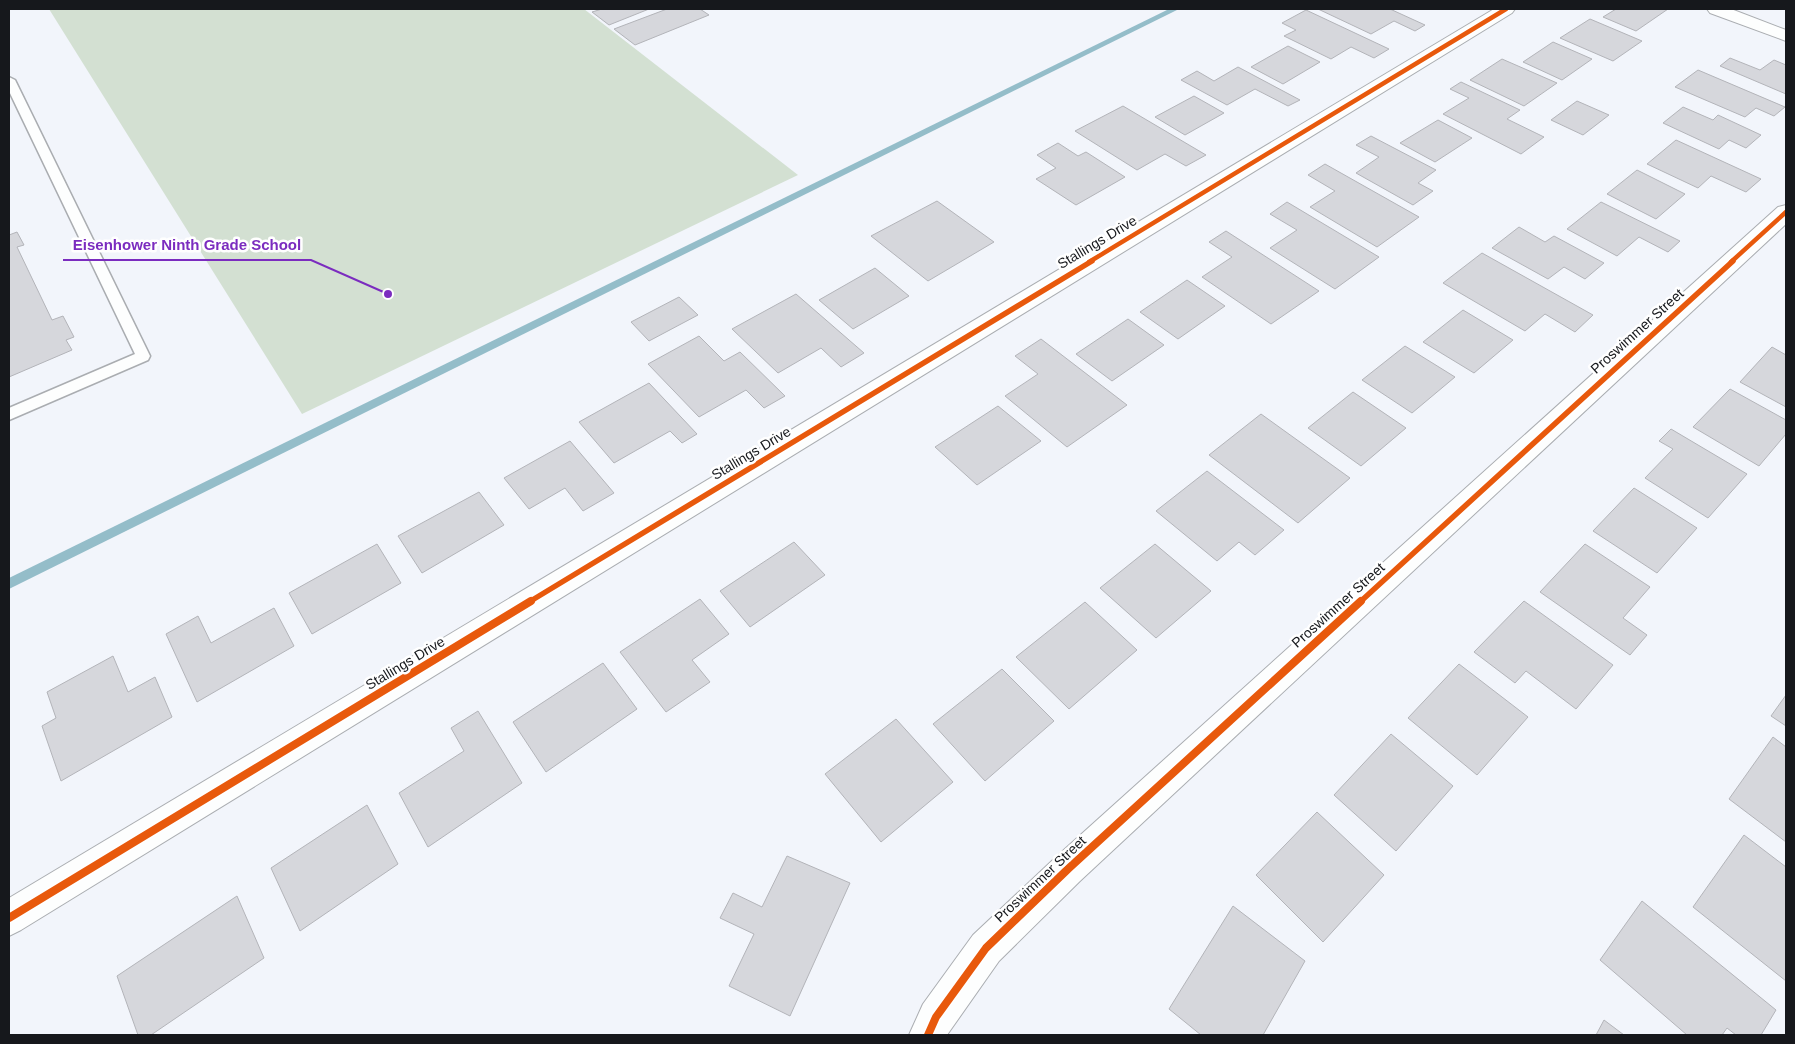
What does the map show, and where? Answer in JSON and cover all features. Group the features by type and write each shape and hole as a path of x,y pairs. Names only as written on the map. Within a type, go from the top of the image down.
{"street":[{"name":"Stallings Drive","path":"9,918 1506,9"},
{"path":"1716,9 1786,36"},
{"name":"Proswimmer Street","path":"928,1035 936,1018 986,948 999,934 1068,868 1786,212"}],"lane":[{"path":"9,80 143,356 9,414"}],"green space":[{"path":"49,9 584,9 798,175 302,414"}],"building":[{"path":"602,9 649,9 609,25 592,12"},
{"path":"667,9 700,9 709,15 635,45 614,29"},
{"path":"1318,9 1390,9 1425,25 1415,31 1394,21 1371,34"},
{"path":"1616,9 1668,9 1636,31 1603,17"},
{"path":"1306,10 1389,49 1374,58 1351,47 1331,59 1284,36 1296,30 1282,23"},
{"path":"1590,19 1642,41 1613,61 1560,38"},
{"path":"1553,42 1592,59 1562,80 1523,62"},
{"path":"1288,46 1320,62 1283,84 1251,67"},
{"path":"1730,58 1760,70 1774,60 1786,65 1786,94 1720,66"},
{"path":"1502,59 1557,83 1524,106 1470,80"},
{"path":"1238,67 1300,100 1288,106 1255,89 1227,105 1181,80 1197,71 1214,81"},
{"path":"1698,70 1785,107 1774,116 1756,108 1745,117 1675,87"},
{"path":"1461,82 1520,110 1507,119 1544,137 1521,154 1443,114 1469,98 1450,89"},
{"path":"1194,96 1224,113 1185,135 1155,117"},
{"path":"1577,101 1609,115 1583,135 1551,120"},
{"path":"1123,106 1206,155 1186,166 1165,154 1137,170 1075,131"},
{"path":"1683,107 1713,120 1718,115 1761,135 1746,148 1729,140 1719,149 1663,123"},
{"path":"1438,120 1472,138 1435,162 1400,143"},
{"path":"1371,136 1436,170 1418,183 1433,191 1413,205 1356,173 1379,157 1356,145"},
{"path":"1676,140 1761,179 1746,192 1711,176 1698,188 1647,164"},
{"path":"1058,143 1078,156 1086,152 1125,177 1076,205 1036,179 1056,168 1037,155"},
{"path":"1325,164 1419,217 1377,247 1310,207 1335,191 1308,175"},
{"path":"1637,170 1685,194 1656,219 1607,194"},
{"path":"937,201 994,242 928,281 871,236"},
{"path":"1287,202 1379,257 1335,289 1270,248 1297,230 1270,214"},
{"path":"1601,202 1680,241 1668,252 1639,237 1617,256 1567,229"},
{"path":"1519,227 1545,242 1554,236 1604,263 1585,279 1564,267 1548,279 1492,248"},
{"path":"1226,231 1319,291 1271,324 1202,277 1232,257 1209,242"},
{"path":"17,232 24,245 17,247 52,320 63,316 74,337 66,340 72,350 9,377 9,235"},
{"path":"1482,253 1593,315 1575,332 1545,314 1525,331 1443,283"},
{"path":"875,268 909,296 853,329 819,300"},
{"path":"1187,280 1225,306 1178,339 1140,312"},
{"path":"796,294 864,353 841,367 821,348 778,373 732,329"},
{"path":"679,297 698,315 649,341 631,322"},
{"path":"1463,310 1513,340 1474,373 1423,342"},
{"path":"1128,319 1164,345 1112,381 1076,354"},
{"path":"699,336 724,361 740,352 785,396 764,408 746,390 699,417 648,364"},
{"path":"1041,339 1127,405 1067,447 1005,396 1038,374 1015,356"},
{"path":"1405,346 1455,377 1412,413 1362,380"},
{"path":"1772,347 1786,355 1786,407 1740,382"},
{"path":"649,383 697,434 682,443 670,431 614,463 579,422"},
{"path":"1730,389 1786,420 1786,434 1759,466 1693,427"},
{"path":"1353,392 1406,428 1361,466 1308,428"},
{"path":"998,406 1041,441 977,485 935,447"},
{"path":"1261,414 1350,478 1298,523 1209,455"},
{"path":"1671,429 1747,474 1708,518 1645,478 1673,449 1659,441"},
{"path":"570,441 614,493 583,511 565,488 529,509 504,478"},
{"path":"1207,471 1284,530 1255,555 1239,542 1217,561 1156,511"},
{"path":"1634,488 1697,528 1657,573 1593,531"},
{"path":"479,492 504,525 422,573 398,536"},
{"path":"794,542 825,575 750,627 720,591"},
{"path":"377,544 401,583 312,634 289,593"},
{"path":"1155,544 1211,591 1156,638 1100,588"},
{"path":"1585,544 1650,587 1623,618 1647,635 1630,655 1540,592"},
{"path":"700,599 729,634 692,660 710,682 666,712 620,652"},
{"path":"1524,601 1613,665 1576,709 1526,671 1515,683 1474,652"},
{"path":"1085,602 1137,650 1069,709 1016,657"},
{"path":"274,608 294,646 197,702 166,634 198,616 211,643"},
{"path":"113,656 128,692 155,677 172,717 61,781 42,726 56,718 47,692"},
{"path":"603,663 637,709 546,772 513,722"},
{"path":"1459,664 1528,717 1477,775 1408,718"},
{"path":"1002,669 1054,721 985,781 933,724"},
{"path":"1786,695 1786,726 1771,716"},
{"path":"478,711 522,783 428,847 399,793 464,751 451,728"},
{"path":"896,719 953,782 881,842 825,774"},
{"path":"1391,734 1453,786 1396,851 1334,795"},
{"path":"1773,737 1786,747 1786,842 1729,799"},
{"path":"367,805 398,864 300,931 271,868"},
{"path":"1317,812 1384,875 1323,942 1256,875"},
{"path":"1744,835 1786,867 1786,981 1693,907"},
{"path":"787,856 850,883 790,1016 729,986 754,934 720,918 733,893 762,907"},
{"path":"237,896 264,958 151,1035 138,1035 117,976"},
{"path":"1642,901 1776,1010 1761,1035 1736,1035 1727,1028 1722,1035 1687,1035 1600,960"},
{"path":"1233,906 1305,961 1263,1035 1201,1035 1169,1009"},
{"path":"1604,1020 1624,1035 1596,1035"}],"waterway":[{"path":"9,584 1175,9"}],"cycle path":[{"path":"9,918 1506,9"},
{"path":"928,1035 936,1017 986,948 1068,869 1786,212"}],"place":[{"name":"Eisenhower Ninth Grade School","path":"388,294"}]}
